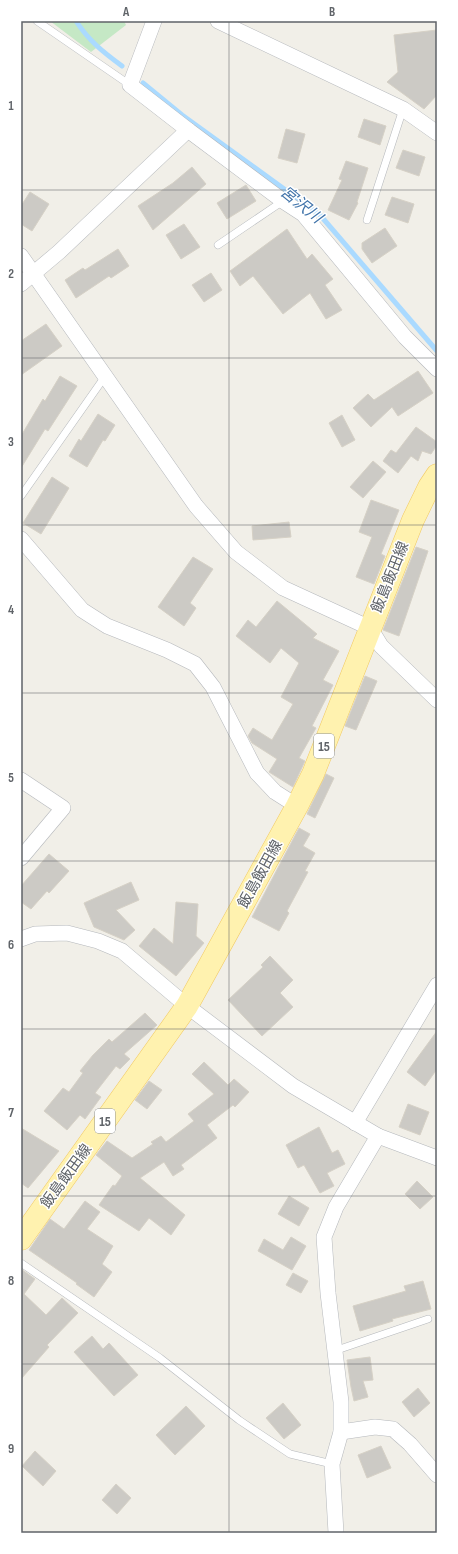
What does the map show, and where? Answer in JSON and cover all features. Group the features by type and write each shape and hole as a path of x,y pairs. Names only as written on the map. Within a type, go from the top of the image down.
{"main road":[{"name":"飯島飯田線","path":"22,1237 187,1006 297,806 312,774 413,520 429,487 437,475"}],"street":[{"path":"154,21 130,85 283,201 303,214 405,336 437,369"},
{"path":"218,21 403,109 437,133"},
{"path":"21,284 59,252 188,130"},
{"path":"21,256 106,375 196,506 236,552 282,588 370,628 381,646 437,700"},
{"path":"21,539 82,610 107,626 167,650 195,664 212,687 257,773 275,792 297,806"},
{"path":"21,780 63,808 21,858"},
{"path":"21,939 35,934 67,933 98,941 122,951 187,1006 293,1086 378,1136 437,1158"},
{"path":"355,1123 437,985"},
{"path":"336,1533 332,1464 341,1432 341,1402 334,1351 324,1237 336,1207 378,1136"},
{"path":"341,1432 375,1426 393,1430 410,1444 437,1475"}],"lane":[{"path":"37,21 130,85"},
{"path":"367,220 403,109"},
{"path":"218,245 283,201"},
{"path":"21,496 106,375"},
{"path":"21,1263 160,1358 239,1420 290,1454 332,1464"},
{"path":"334,1351 428,1319"}],"green space":[{"path":"50,21 124,21 126,25 91,52"}],"building":[{"path":"437,30 437,95 424,109 387,82 398,72 394,35"},
{"path":"364,119 386,126 380,145 358,137"},
{"path":"286,129 305,134 297,163 278,158"},
{"path":"403,150 425,157 419,176 396,168"},
{"path":"346,161 368,168 357,202 358,203 349,220 328,210 342,180 339,179"},
{"path":"192,167 206,184 153,230 138,206 173,183"},
{"path":"246,185 256,201 227,219 217,203"},
{"path":"30,192 49,204 32,231 21,224 21,206"},
{"path":"392,197 414,204 408,223 385,215"},
{"path":"184,224 200,247 181,259 166,235"},
{"path":"385,228 397,246 372,263 362,249 362,243"},
{"path":"287,229 307,259 312,254 333,279 325,285 342,310 326,319 310,293 283,314 253,276 240,286 230,271"},
{"path":"118,249 129,266 111,278 109,276 76,298 65,280 83,268 85,270"},
{"path":"211,273 222,290 204,302 192,285"},
{"path":"46,324 62,346 21,375 21,341"},
{"path":"418,371 433,393 398,416 392,407 371,427 353,408 368,394 374,400"},
{"path":"60,376 77,386 48,431 45,429 21,468 21,436 43,399 45,401"},
{"path":"98,414 115,425 105,441 103,440 87,467 69,456 79,439 81,441"},
{"path":"342,415 355,440 342,447 329,423"},
{"path":"416,427 437,442 437,445 431,454 422,451 418,461 411,456 398,473 383,461 391,450 396,453"},
{"path":"373,461 386,472 363,498 350,487"},
{"path":"52,477 69,488 41,534 23,523"},
{"path":"371,500 399,510 381,554 385,556 374,584 356,577 372,537 359,532"},
{"path":"289,522 291,537 253,540 252,526"},
{"path":"416,547 428,551 399,636 383,630"},
{"path":"193,557 213,569 190,603 196,608 184,626 158,607"},
{"path":"277,601 317,634 313,638 339,651 323,680 333,685 312,726 316,728 299,758 305,761 293,787 269,772 277,759 252,743 248,736 253,728 272,740 293,704 281,697 299,663 281,648 270,663 236,636 248,620 256,627"},
{"path":"365,676 377,681 356,730 345,726"},
{"path":"326,774 334,778 315,818 307,814"},
{"path":"299,828 310,834 303,846 315,853 305,871 308,872 287,911 289,913 279,931 252,917"},
{"path":"49,854 69,871 49,893 47,891 31,909 21,902 21,886"},
{"path":"131,882 139,900 116,910 135,930 124,940 94,927 84,903"},
{"path":"176,902 198,904 196,936 204,943 176,976 139,946 154,928 173,944"},
{"path":"270,956 293,980 280,993 293,1007 262,1036 228,1000 263,967 261,965"},
{"path":"145,1013 157,1025 124,1054 130,1059 120,1069 116,1066 95,1093 101,1097 85,1119 80,1115 67,1130 44,1111 63,1088 69,1092 83,1073 80,1071 109,1039 112,1042"},
{"path":"437,1031 437,1069 425,1086 407,1072"},
{"path":"204,1062 228,1085 234,1079 249,1092 235,1107 233,1105 207,1125 217,1138 181,1165 184,1169 173,1176 164,1162 140,1178 185,1215 171,1235 149,1218 139,1231 99,1205 113,1185 115,1186 122,1176 96,1155 107,1141 132,1158 153,1144 151,1142 161,1136 166,1142 194,1121 188,1114 214,1094 192,1074"},
{"path":"149,1081 162,1090 147,1109 135,1100"},
{"path":"408,1104 429,1112 420,1135 399,1127"},
{"path":"319,1127 332,1153 338,1150 345,1164 327,1173 334,1186 320,1193 304,1165 298,1168 286,1145"},
{"path":"21,1128 59,1151 28,1188 21,1183"},
{"path":"417,1181 433,1197 420,1209 405,1194"},
{"path":"289,1196 309,1208 299,1226 278,1214"},
{"path":"85,1201 100,1212 87,1229 113,1246 102,1264 112,1272 94,1297 76,1284 77,1283 29,1250 50,1219 64,1229"},
{"path":"291,1237 306,1246 292,1270 258,1251 264,1239 283,1250"},
{"path":"21,1269 35,1279 24,1294 46,1315 62,1298 78,1313 47,1345 49,1347 21,1379"},
{"path":"293,1273 308,1281 301,1293 286,1285"},
{"path":"423,1281 431,1309 392,1319 393,1321 360,1331 353,1306 406,1291 404,1286"},
{"path":"92,1336 103,1349 109,1343 138,1375 114,1396 74,1352"},
{"path":"370,1357 373,1380 363,1381 368,1397 354,1401 347,1360"},
{"path":"418,1388 430,1403 414,1417 402,1402"},
{"path":"283,1403 301,1425 284,1439 266,1418"},
{"path":"186,1406 205,1426 175,1455 156,1435"},
{"path":"381,1446 391,1468 367,1478 358,1455"},
{"path":"35,1451 56,1471 43,1486 22,1466"},
{"path":"116,1484 131,1498 117,1514 102,1500"}],"waterway":[{"name":"宮沢川","path":"76,21 97,46 122,66"},
{"name":"宮沢川","path":"143,83 182,115 320,215 437,351"}]}
